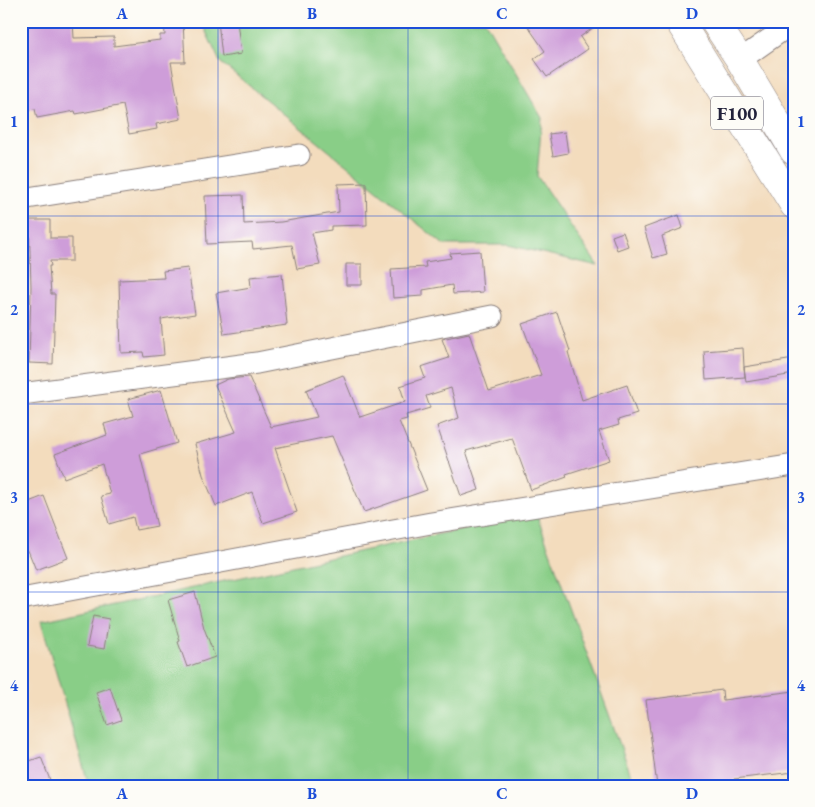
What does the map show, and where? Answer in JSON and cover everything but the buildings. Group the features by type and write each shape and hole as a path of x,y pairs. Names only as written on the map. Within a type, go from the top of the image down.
{"highway":[{"name":"F100","path":"679,21 794,205"},
{"name":"F100","path":"714,21 740,60 794,151"}],"street":[{"path":"740,60 794,22"},
{"path":"21,199 298,155"},
{"path":"21,394 257,363 492,316"},
{"path":"21,599 441,522 794,465"}],"green space":[{"path":"201,21 485,21 542,118 537,176 598,266 508,245 444,245 220,62"},
{"path":"536,513 635,786 89,786 41,621"}]}
